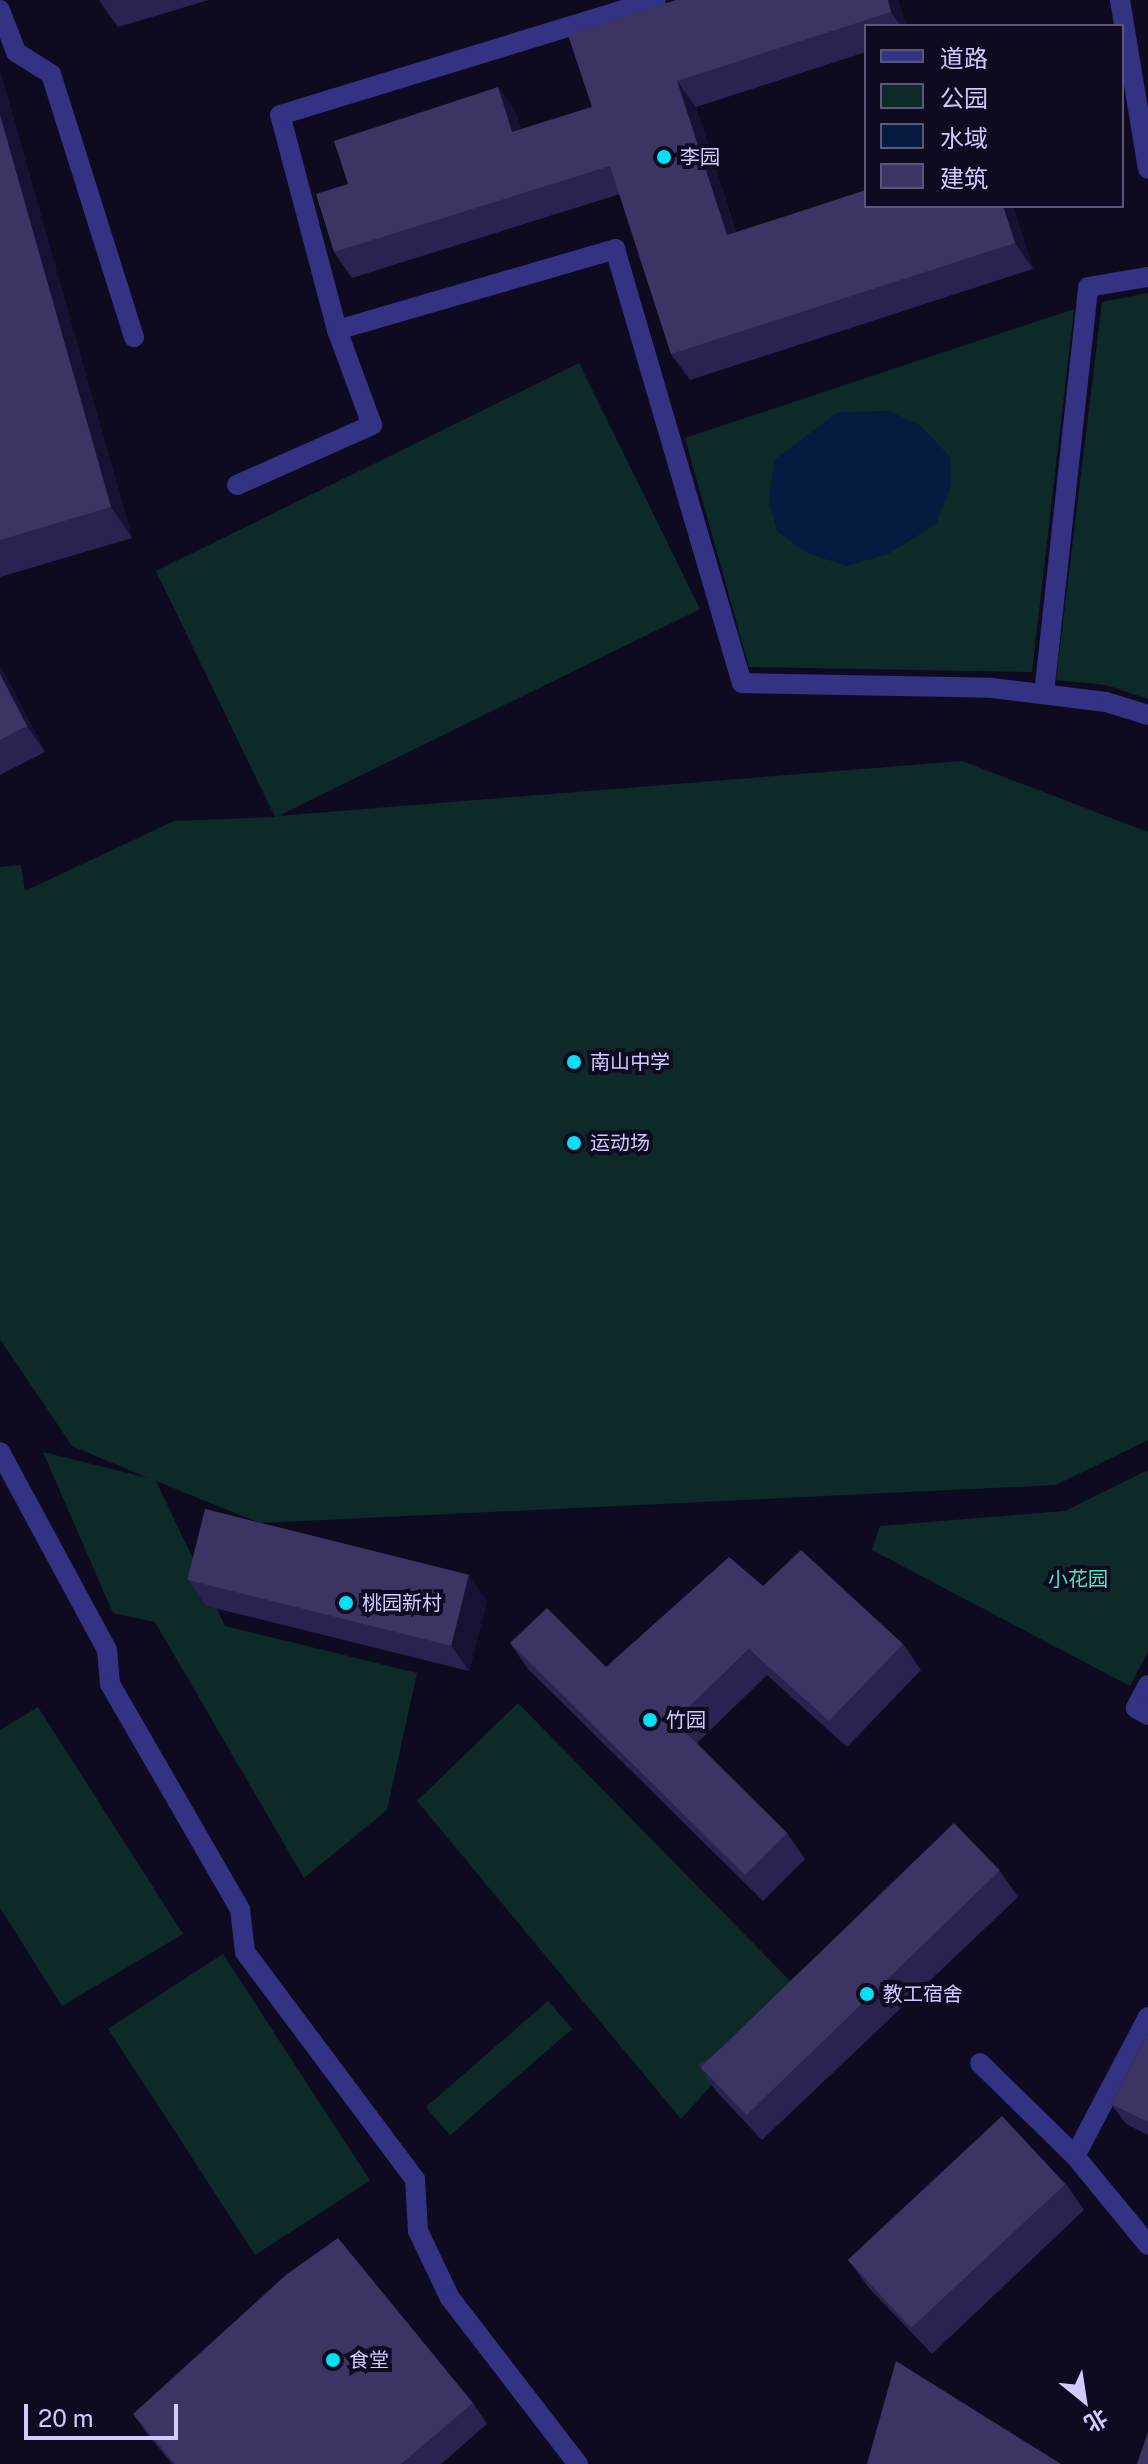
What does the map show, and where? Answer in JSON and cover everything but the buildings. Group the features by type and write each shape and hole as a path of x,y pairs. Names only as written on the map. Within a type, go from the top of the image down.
{"street":[{"path":"237,485 372,425 337,330 280,115 656,0"},
{"path":"1120,0 1124,24"},
{"path":"0,10 16,52 51,74 134,337"},
{"path":"1124,24 1148,169"},
{"path":"337,330 615,249 742,683 901,683 1044,694 1106,702 1148,715"},
{"path":"1044,694 1088,287 1148,277"},
{"path":"0,1452 107,1650 110,1684 240,1909 245,1952 415,2179 418,2231 450,2298 578,2464"},
{"path":"1148,1685 1136,1708 1148,1715"},
{"path":"1075,2156 1148,2017"},
{"path":"980,2063 1075,2156 1148,2245"}],"green space":[{"path":"1148,293 1148,699 1106,685 1056,680 1102,302"},
{"path":"1074,309 1032,672 749,667 685,438"},
{"name":"运动场","path":"579,363 700,609 278,816 962,761 1148,832 1148,1440 1056,1485 260,1523 156,1481 225,1626 417,1673 387,1810 304,1878 155,1622 113,1613 43,1452 148,1478 72,1446 0,1339 0,867 21,865 25,891 174,821 275,817 156,571"},
{"name":"小花园","path":"1148,1470 1148,1652 1130,1686 872,1550 880,1526 1065,1511"},
{"path":"518,1703 798,1989 681,2119 417,1801"},
{"path":"38,1707 183,1934 62,2006 0,1908 0,1730"},
{"path":"223,1954 370,2180 255,2255 108,2029"},
{"path":"548,2001 572,2029 450,2135 426,2107"}],"water":[{"path":"889,411 921,426 950,457 951,485 936,524 888,554 847,566 807,553 777,531 769,502 774,460 838,412"}],"place":[{"name":"李园","path":"664,157"},
{"name":"南山中学","path":"574,1062"},
{"name":"运动场","path":"574,1143"},
{"name":"桃园新村","path":"346,1603"},
{"name":"竹园","path":"650,1720"},
{"name":"教工宿舍","path":"867,1994"},
{"name":"食堂","path":"333,2360"}]}
